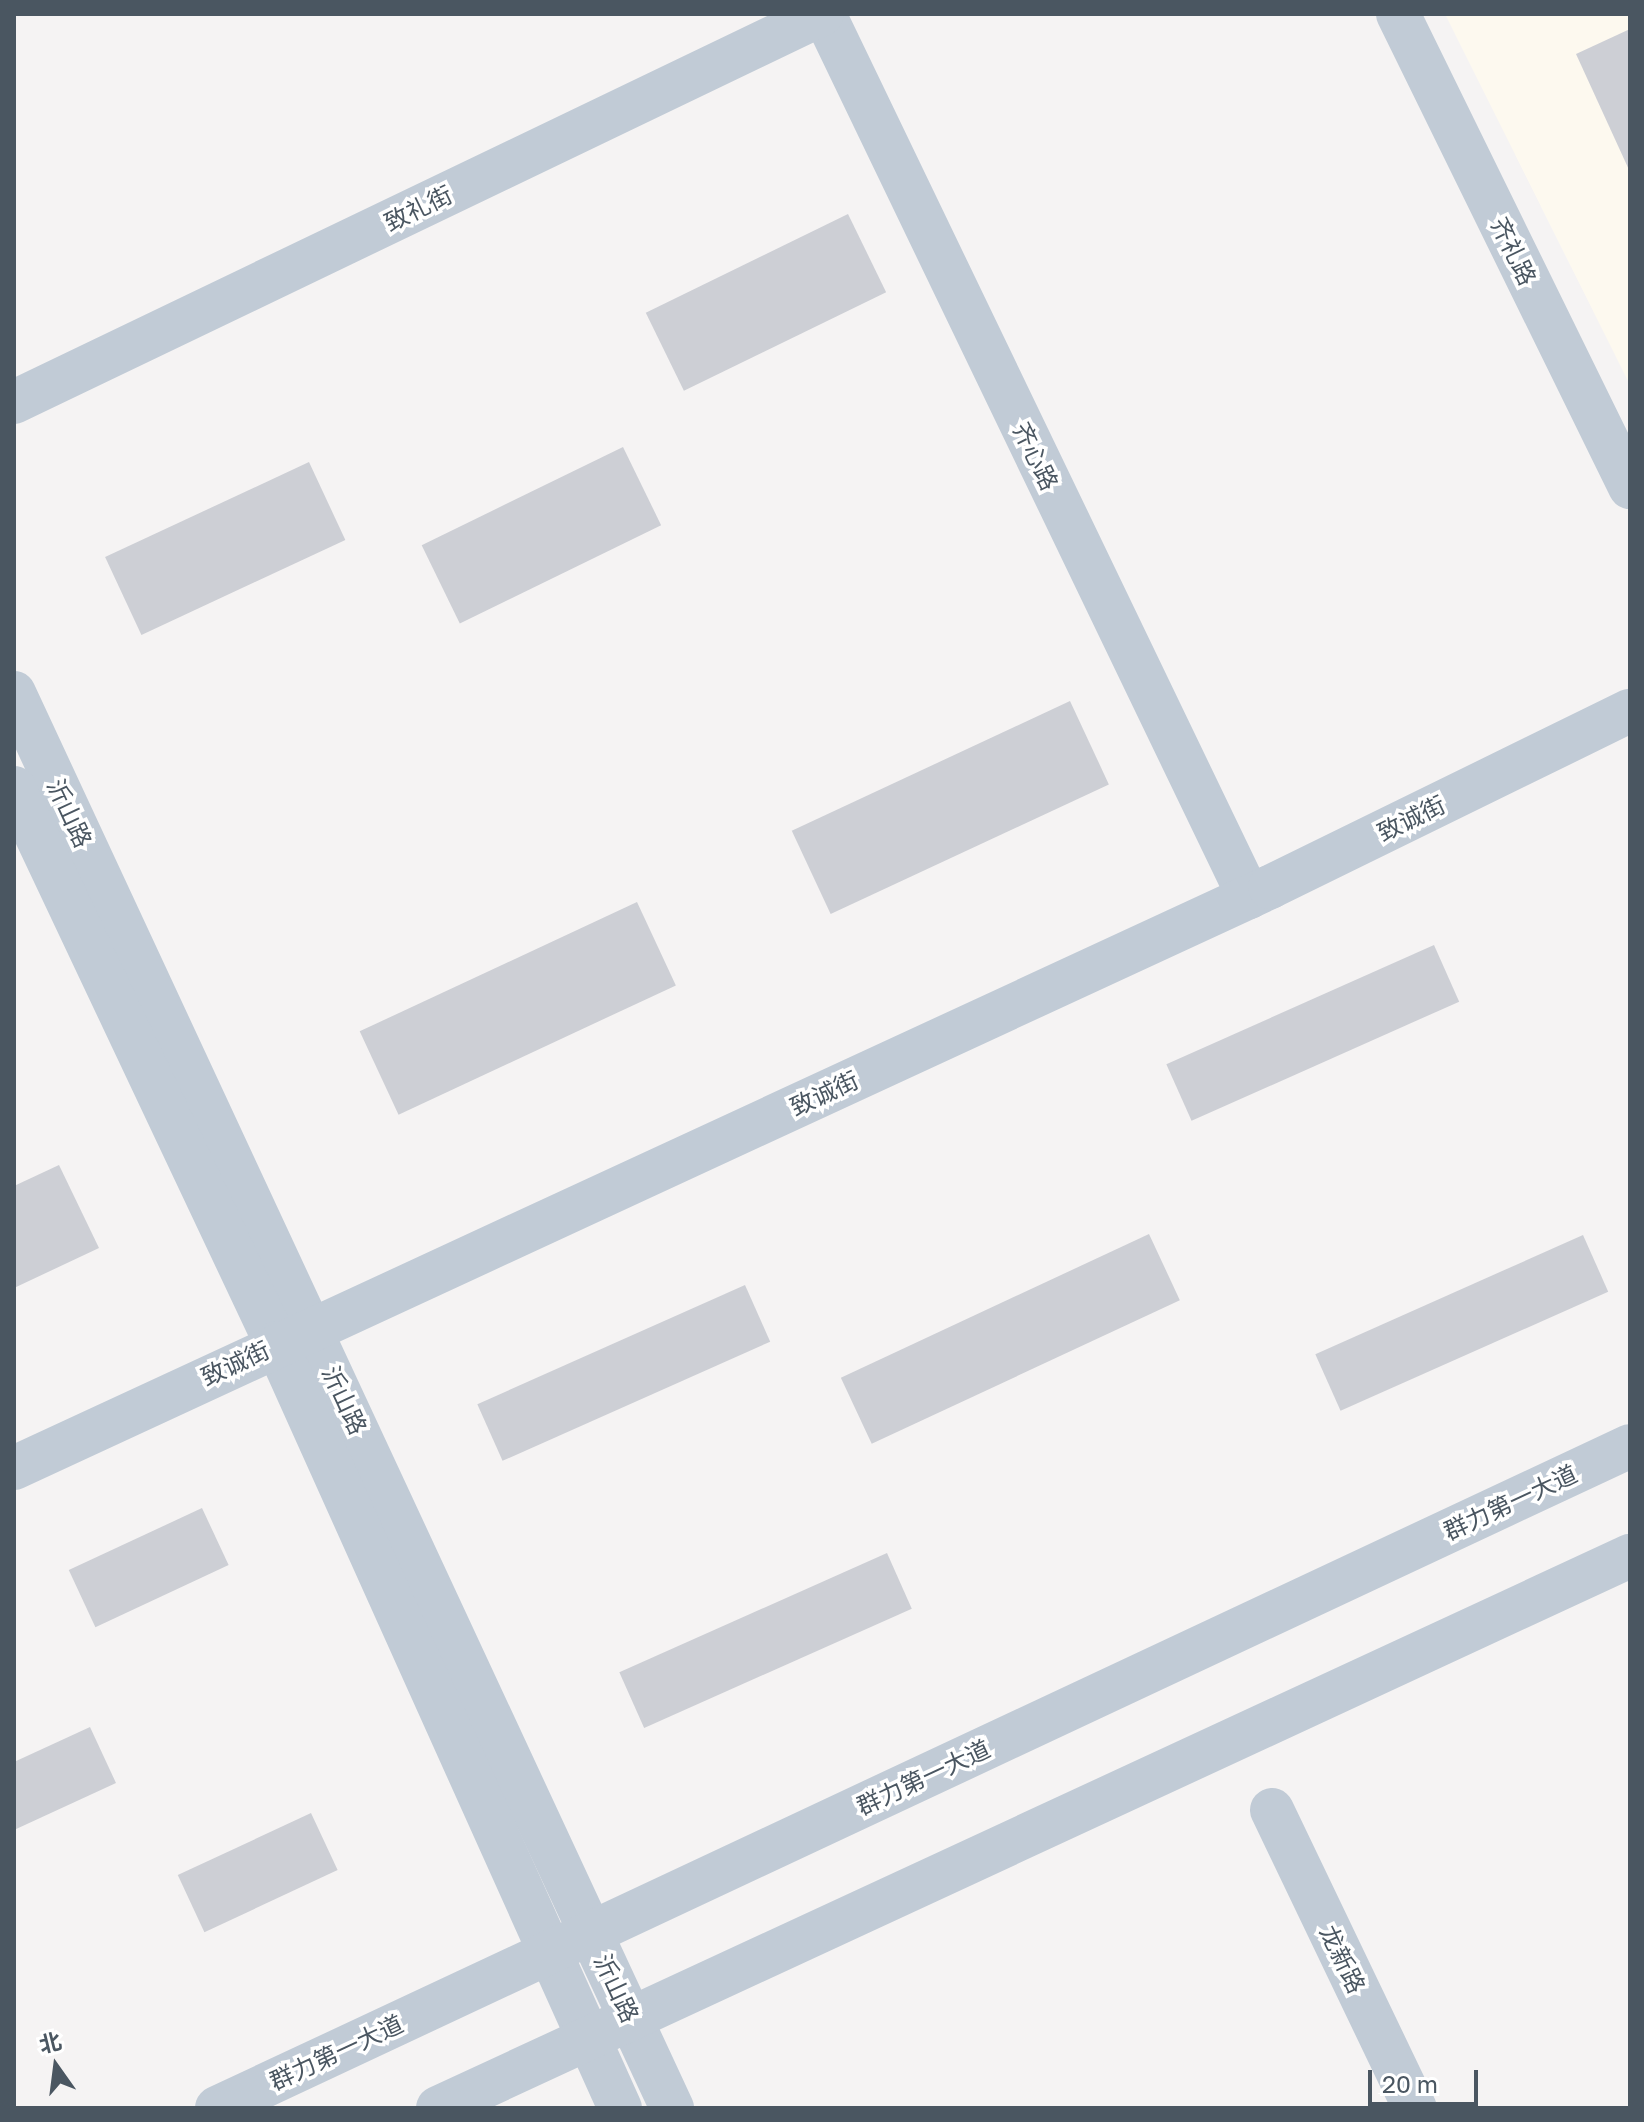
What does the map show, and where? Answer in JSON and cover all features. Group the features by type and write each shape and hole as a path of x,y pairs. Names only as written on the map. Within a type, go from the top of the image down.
{"main road":[{"name":"致礼街","path":"14,402 823,14"},
{"name":"齐心路","path":"823,14 1259,892"},
{"name":"齐心路","path":"847,14 1259,892"},
{"name":"齐礼路","path":"1398,14 1630,487"},
{"name":"沂山路","path":"14,693 294,1336 547,1952 620,2108"},
{"name":"致诚街","path":"14,1468 1259,892 1630,711"},
{"name":"沂山路","path":"14,788 294,1336 591,1933 672,2108"},
{"name":"群力第一大道","path":"217,2108 1630,1446"},
{"path":"438,2108 630,2016 1630,1556"},
{"name":"龙新路","path":"1385,2108 1260,1816 1415,2108"}],"shaded area":[{"path":"1445,14 1630,14 1630,385"}],"building":[{"path":"1630,29 1630,172 1576,54"},
{"path":"848,214 886,292 684,391 646,313"},
{"path":"623,447 661,525 460,623 422,545"},
{"path":"309,462 345,540 141,635 105,557"},
{"path":"1070,701 1109,784 831,914 792,831"},
{"path":"637,902 676,985 399,1115 360,1031"},
{"path":"1434,945 1459,1002 1192,1121 1166,1064"},
{"path":"59,1165 99,1248 14,1288 14,1186"},
{"path":"1149,1234 1180,1300 872,1444 841,1378"},
{"path":"1583,1235 1608,1292 1341,1411 1315,1354"},
{"path":"745,1285 770,1342 503,1461 477,1404"},
{"path":"202,1508 229,1565 95,1627 69,1570"},
{"path":"887,1553 912,1609 644,1728 619,1672"},
{"path":"90,1727 116,1783 14,1830 14,1762"},
{"path":"311,1813 338,1870 204,1932 178,1875"}]}
